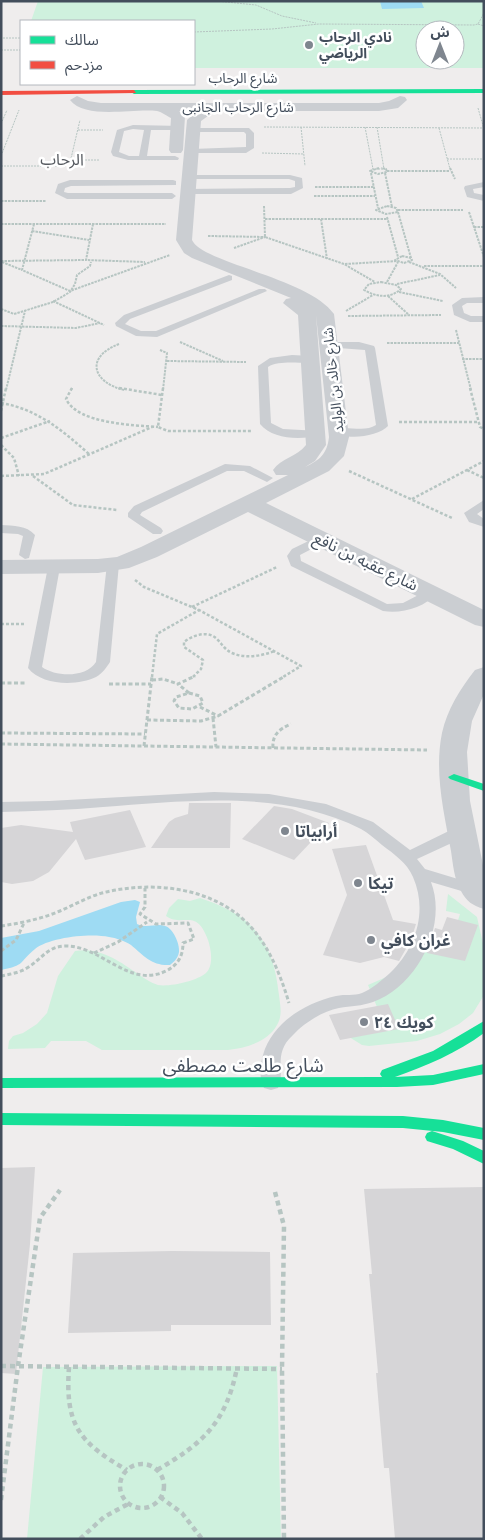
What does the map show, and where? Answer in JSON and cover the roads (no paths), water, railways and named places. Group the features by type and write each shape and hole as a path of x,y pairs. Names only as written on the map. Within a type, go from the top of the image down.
{"street":[{"name":"شارع الرحاب","path":"1,93 161,94 414,88 481,97"},
{"name":"شارع الرحاب الجانبى","path":"81,102 101,107 161,94 218,107 379,107 394,105 400,100"},
{"path":"161,94 186,129"},
{"name":"شارع الرحاب","path":"1,100 81,102 400,100 481,97"},
{"path":"182,174 186,129 197,116 218,107"},
{"name":"شارع خالد بن الوليد","path":"1,554 74,555 105,552 119,548 330,462 337,453 340,446 339,432 329,344 332,316 312,301 229,278 172,254 167,242 169,224 182,174"},
{"name":"شارع خالد بن الوليد","path":"1,567 54,567 117,563 149,552 260,492 308,457 316,444 307,315 304,310 270,288 190,250 186,245 185,236 182,174"},
{"path":"312,383 334,383"},
{"name":"شارع عقبه بن نافع","path":"260,492 321,539 484,620"},
{"name":"شارع عقبه بن نافع","path":"260,492 484,602"},
{"path":"480,894 471,881 453,764 461,716 469,698 484,675"},
{"path":"453,764 484,788"},
{"path":"356,1082 402,1069 444,1051 484,1026"},
{"name":"شارع طلعت مصطفى","path":"1,1083 398,1082 433,1080 484,1069"},
{"path":"1,1119 403,1122 435,1125 484,1134"},
{"path":"362,1122 411,1130 458,1145 484,1158"}],"lane":[{"path":"143,158 148,128"},
{"path":"186,129 148,128 121,130 115,152 121,156 143,158 182,174 263,191 295,189 299,180 290,177 182,174 70,183 60,186 59,193 73,196 182,174 222,141 249,131 250,150 222,141 186,129"},
{"path":"482,198 470,195 468,188 484,184"},
{"path":"229,278 127,317 122,320 121,326 140,334 157,334 270,288"},
{"path":"484,300 461,302 462,316 484,319"},
{"path":"329,344 359,345 370,348 382,422 382,426 375,431 339,432"},
{"path":"311,359 281,359 263,366 266,424 276,432 316,433"},
{"path":"157,531 134,517 134,513 138,509 225,467 246,468 260,492"},
{"path":"484,504 470,513 474,519 484,523"},
{"path":"1,529 21,530 29,534 26,554"},
{"path":"321,539 296,552 292,560 391,609 407,607 430,593"},
{"path":"54,567 35,668 39,673 47,676 84,678 94,674 101,668 103,662 117,563"},
{"path":"1,807 39,807 171,798 220,797 292,801 320,806 346,814 370,826 391,840 408,856 419,873 428,894 429,917 424,939 412,961 394,980 369,997 333,1003 294,1021 281,1034 272,1049 269,1066 271,1083"},
{"path":"408,856 462,831"},
{"path":"419,873 480,894"}],"water":[{"path":"380,1 421,1 424,8 382,9"},
{"path":"135,900 140,902 136,917 137,924 168,927 175,937 179,952 176,960 170,965 153,962 131,945 120,940 92,936 71,937 50,942 35,949 18,965 1,970 1,938 39,931 121,902"}],"place":[{"name":"نادي الرحاب الرياضي","path":"309,45"},
{"name":"أرابياتا","path":"285,831"},
{"name":"تيكا","path":"358,883"},
{"name":"غران كافي","path":"371,940"},
{"name":"كويك ٢٤","path":"364,1022"}],"district":[{"name":"الرحاب","path":"62,159"}]}
